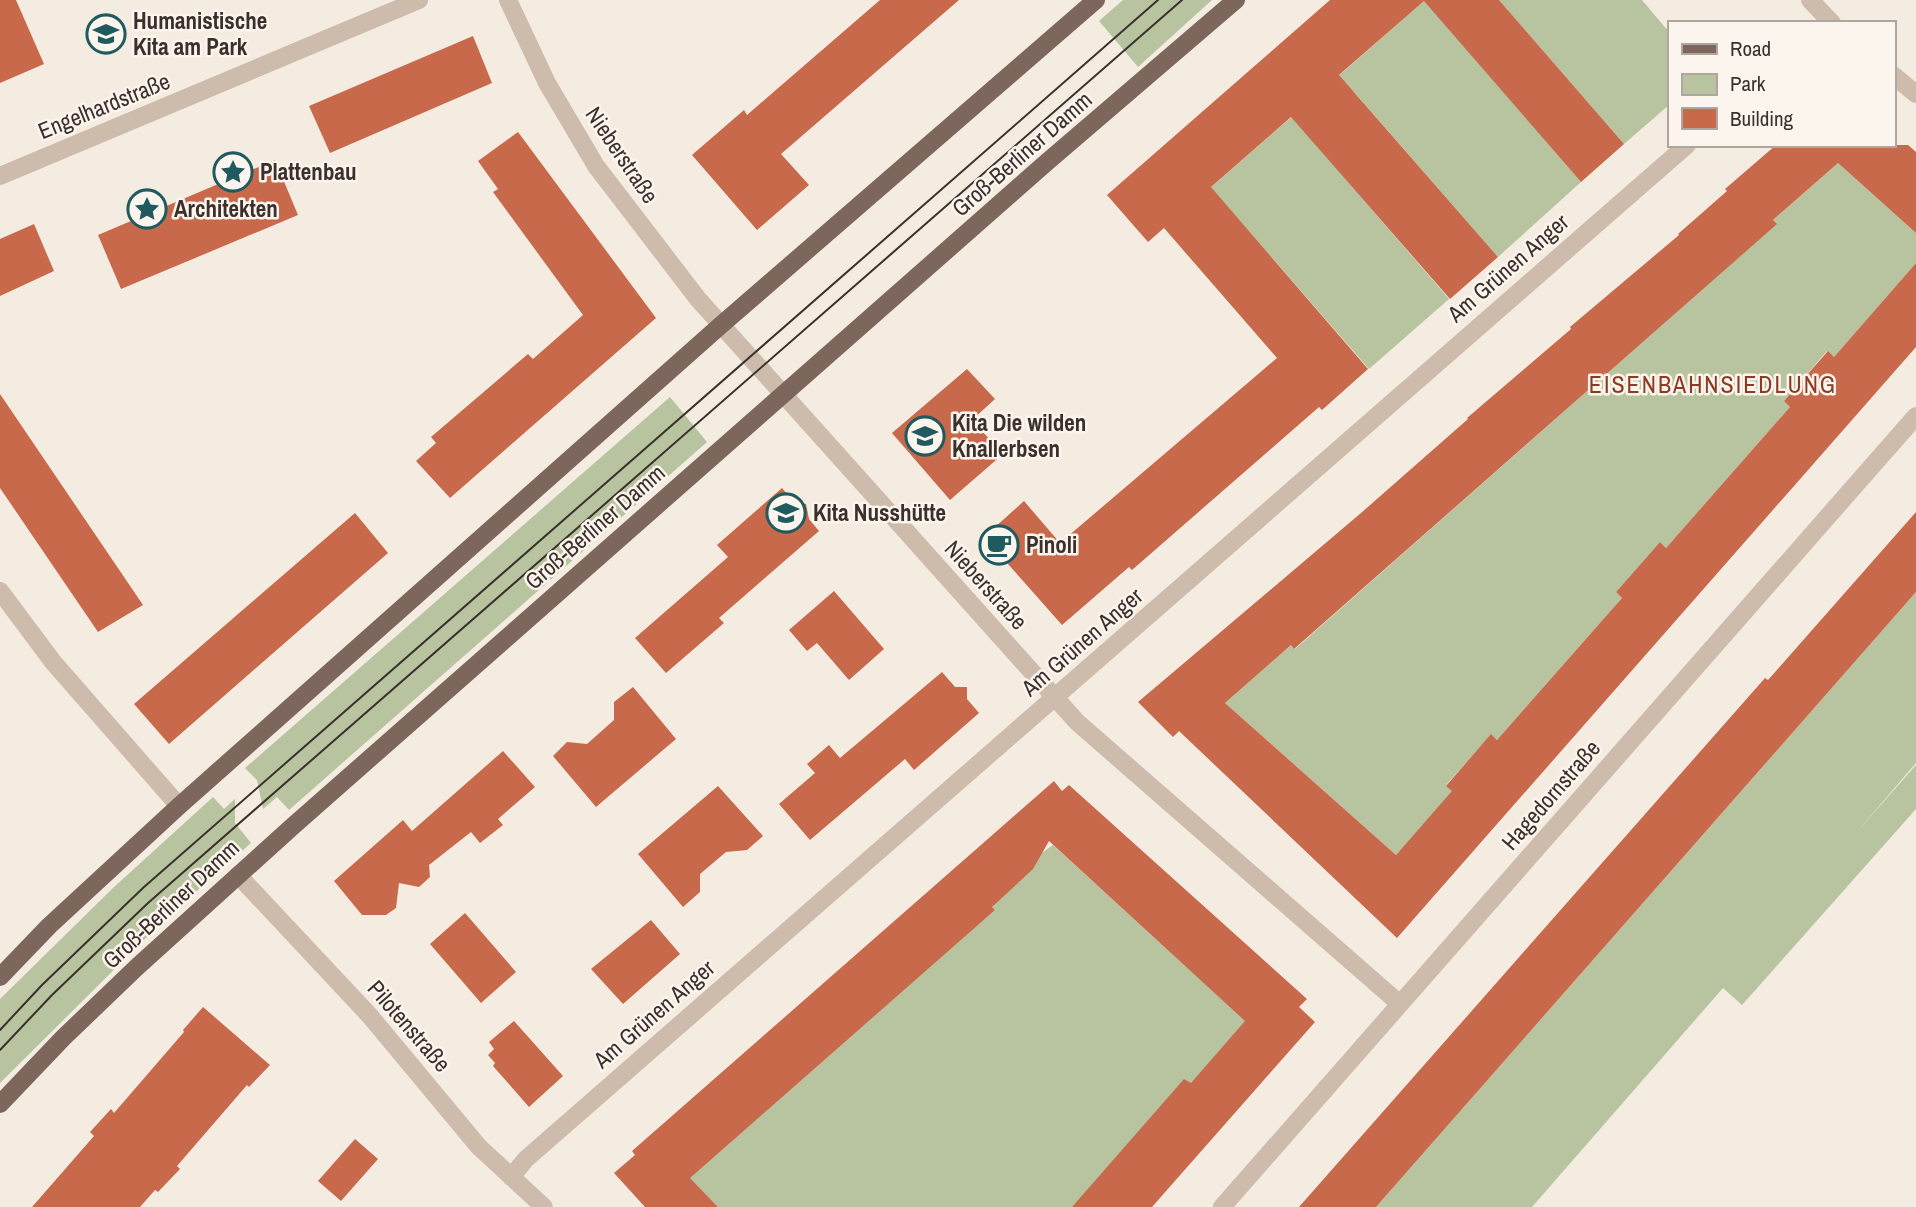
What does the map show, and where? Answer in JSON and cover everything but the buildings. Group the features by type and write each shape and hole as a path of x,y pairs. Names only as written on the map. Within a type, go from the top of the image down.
{"main road":[{"path":"0,977 49,926 179,806 721,325 1096,0"},
{"name":"Groß-Berliner Damm","path":"0,1104 63,1038 238,875 1236,0"}],"street":[{"name":"Engelhardstraße","path":"0,176 419,0"},
{"name":"Nieberstraße","path":"508,0 547,83 596,166 698,299 783,395 1077,722 1400,1004"},
{"path":"1810,0 1828,21"},
{"path":"1895,77 1916,94"},
{"name":"Am Grünen Anger","path":"511,1177 526,1158 1685,147"},
{"name":"Hagedornstraße","path":"1222,1207 1916,416"},
{"path":"0,591 7,617 60,671 179,806"},
{"name":"Pilotenstraße","path":"238,875 370,1016 479,1147 544,1207"}],"green space":[{"path":"1123,0 1212,0 1138,67 1099,21"},
{"path":"1425,0 1581,182 1498,257 1355,93 1326,87"},
{"path":"1499,0 1642,0 1668,31 1668,106 1624,144"},
{"path":"1312,99 1309,137 1449,299 1369,369 1227,206 1194,202"},
{"path":"1838,163 1916,233 1916,263 1834,357 1827,351 1784,401 1790,407 1666,548 1660,542 1616,592 1622,598 1497,740 1491,735 1446,785 1453,791 1396,855 1225,703 1291,645 1295,649 1776,224 1773,220"},
{"path":"670,397 707,442 289,810 277,797 263,809 257,780 245,768"},
{"path":"1916,592 1916,763 1855,834 1916,765 1916,809 1742,1005 1723,988 1532,1207 1376,1207"},
{"path":"213,797 224,809 235,799 235,823 251,843 166,918 0,1083 0,999 113,888"},
{"path":"1053,845 1251,1026 1191,1083 1072,1207 718,1207 683,1171 995,910 992,907 1035,858"}],"tram line":[{"path":"0,1030 42,985 144,887 1158,0"},
{"path":"0,1050 52,995 148,903 1182,0"}],"place":[{"name":"Humanistische Kita am Park","path":"106,34"},
{"name":"Plattenbau","path":"233,172"},
{"name":"Architekten","path":"147,209"},
{"name":"Kita Die wilden Knallerbsen","path":"925,436"},
{"name":"Kita Nusshütte","path":"786,513"},
{"name":"Pinoli","path":"999,545"}],"district":[{"name":"EISENBAHNSIEDLUNG","path":"1713,385"}]}
